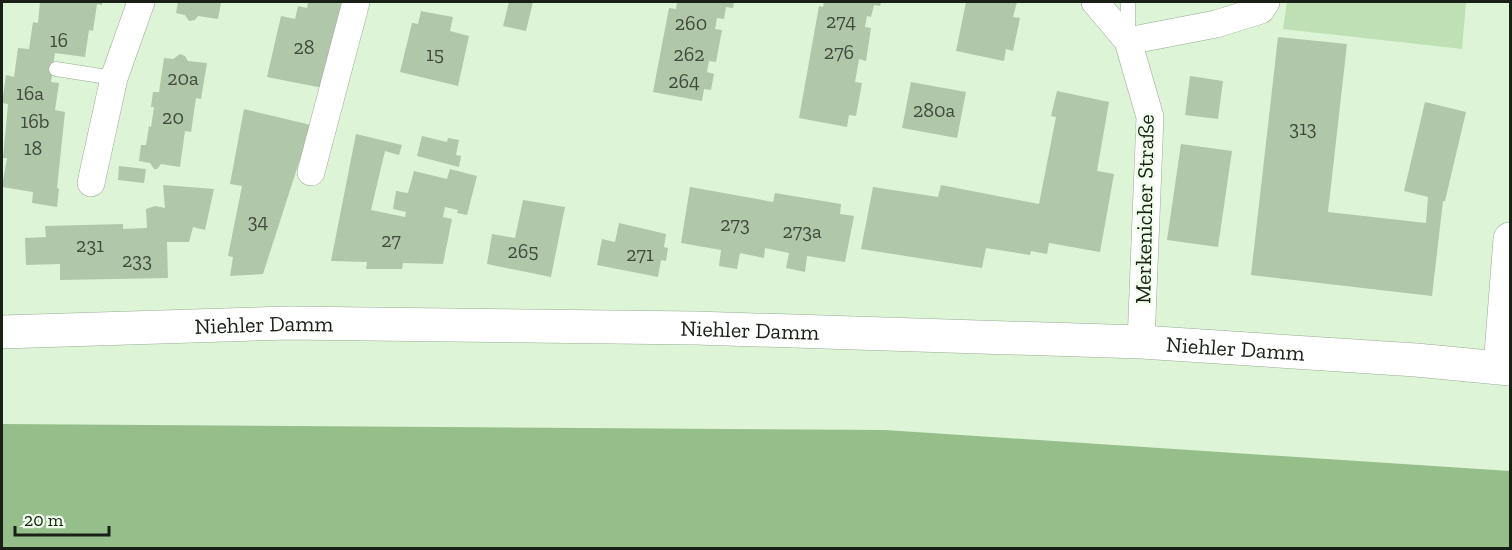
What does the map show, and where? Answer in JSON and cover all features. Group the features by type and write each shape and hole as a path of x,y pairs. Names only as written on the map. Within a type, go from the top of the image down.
{"street":[{"path":"91,183 114,78 141,2"},
{"path":"311,172 356,2"},
{"name":"Merkenicher Straße","path":"1095,2 1128,41 1150,117 1141,342"},
{"path":"1128,41 1216,24 1261,10 1266,2"},
{"path":"1505,368 1510,239"},
{"name":"Niehler Damm","path":"2,332 277,324 695,328 1141,342 1505,368"}],"lane":[{"path":"1128,2 1128,41"},
{"path":"56,69 114,78"}],"shaded area":[{"path":"1287,2 1466,2 1462,49 1283,29"},
{"path":"2,424 885,430 1510,471 1510,548 2,548"}],"building":[{"path":"40,2 102,2 102,5 97,4 93,31 89,30 85,57 55,53 51,82 59,83 55,110 65,112 57,207 32,203 33,192 2,187 7,158 3,158 8,104 2,103 6,75 14,77 18,48 29,49 33,22 38,23"},
{"path":"178,2 221,2 218,19 198,16 195,20 189,21 185,15 176,13"},
{"path":"308,2 349,2 323,88 267,77 281,16 295,19 298,6 307,8"},
{"path":"509,2 533,2 526,31 503,26"},
{"path":"677,2 734,2 733,8 726,7 724,19 717,18 715,29 722,30 716,62 709,61 707,72 714,74 711,90 704,89 702,101 653,92 669,8 676,9"},
{"path":"824,2 881,2 880,6 874,5 871,17 867,16 865,27 871,28 866,61 859,59 855,82 862,83 856,116 849,115 847,127 799,118 819,6 823,7"},
{"path":"966,2 1017,2 1013,17 1020,18 1013,51 1006,49 1004,61 956,51"},
{"path":"421,11 453,17 450,31 469,36 458,86 400,72 412,23 418,24"},
{"path":"1278,37 1347,44 1328,212 1426,223 1428,197 1404,191 1425,102 1466,112 1445,201 1443,201 1432,296 1251,275"},
{"path":"180,54 188,61 207,63 201,99 196,98 191,132 185,131 180,167 161,164 154,169 150,163 139,161 141,145 146,145 149,126 151,127 154,107 151,107 153,92 159,92 164,58 173,59"},
{"path":"1190,76 1223,81 1218,119 1185,115"},
{"path":"911,82 966,92 957,138 902,128"},
{"path":"1057,91 1109,102 1097,171 1114,174 1100,252 1049,243 1047,254 1031,251 1030,255 986,248 982,268 861,249 873,187 938,197 941,185 1039,204 1056,117 1051,116"},
{"path":"244,109 311,125 263,274 230,276 233,257 228,256 242,186 230,184"},
{"path":"356,134 402,145 399,155 385,151 371,210 405,217 406,212 393,209 396,191 408,193 414,171 447,179 450,169 477,176 467,215 445,207 443,217 452,219 443,264 403,263 402,269 366,269 367,262 331,261"},
{"path":"422,136 447,142 448,138 459,140 456,155 461,156 459,167 417,156"},
{"path":"1181,144 1232,151 1218,247 1167,240"},
{"path":"119,166 146,169 144,183 118,180"},
{"path":"163,185 214,189 205,230 193,227 189,242 167,242 168,278 60,280 60,264 26,265 25,238 46,237 45,226 123,224 123,229 147,228 146,209 155,206 165,208"},
{"path":"690,187 773,202 775,193 841,204 840,214 854,216 845,262 807,256 805,272 786,268 789,253 765,248 764,258 740,253 737,269 719,266 721,250 681,243"},
{"path":"523,200 565,207 551,277 487,264 492,234 515,238"},
{"path":"619,223 666,234 664,247 668,248 666,261 661,260 658,277 597,265 602,239 615,242"}]}
